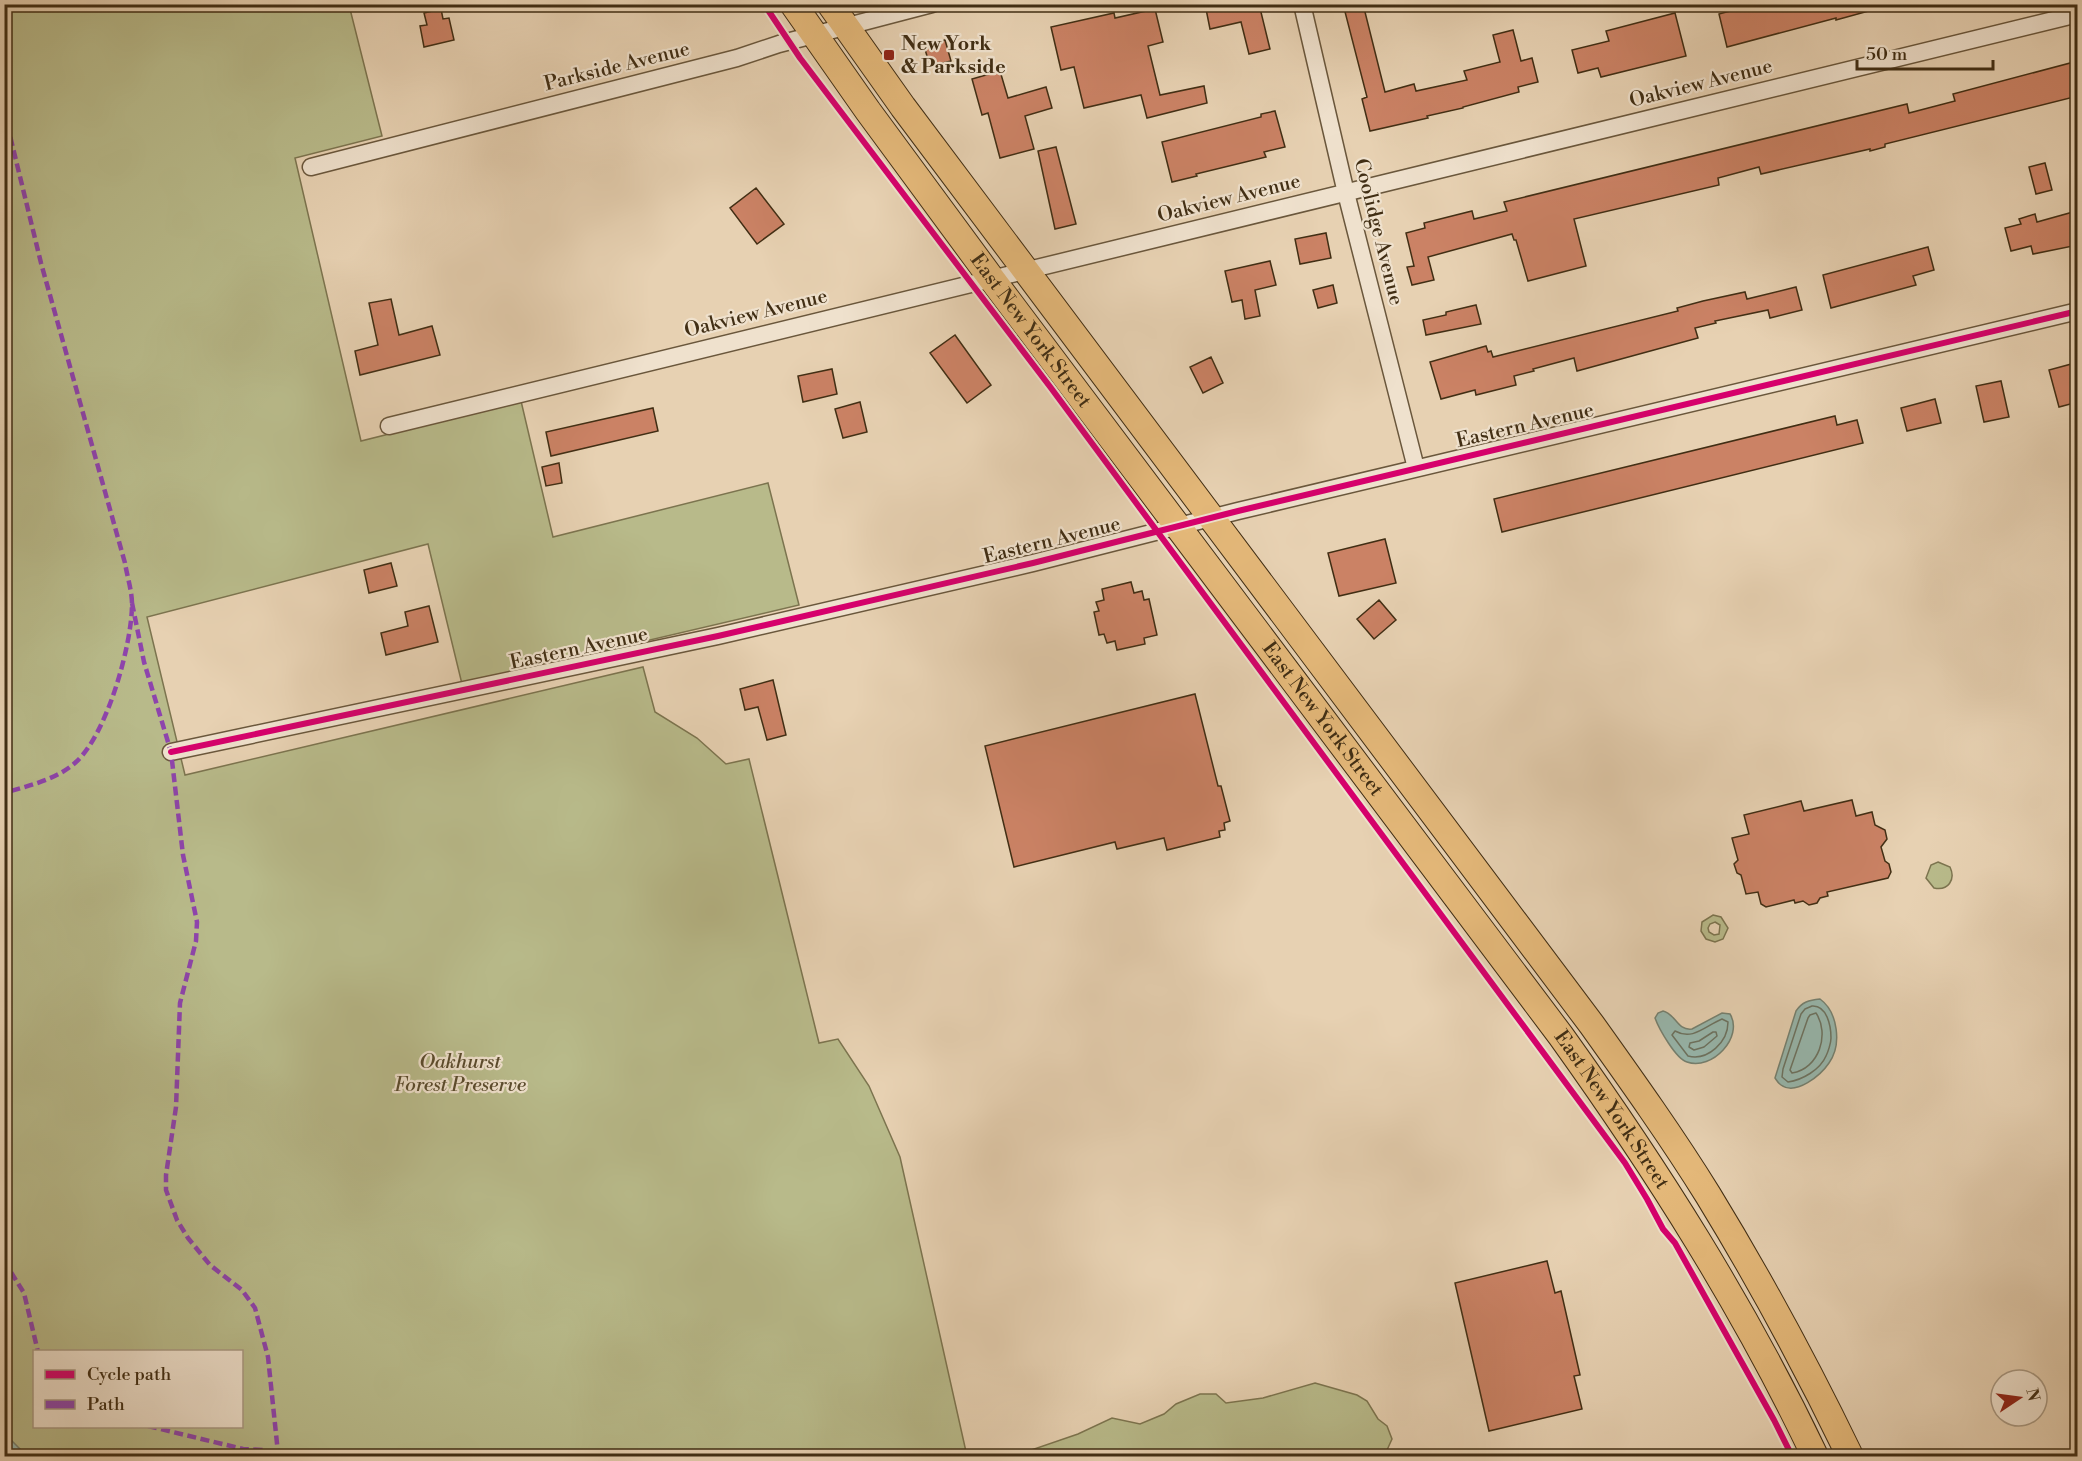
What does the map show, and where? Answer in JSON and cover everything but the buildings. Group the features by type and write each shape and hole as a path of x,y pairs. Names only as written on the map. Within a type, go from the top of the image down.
{"main road":[{"name":"East New York Street","path":"793,4 813,35 991,278 1617,1114 1692,1229 1737,1305 1815,1456"},
{"name":"East New York Street","path":"830,4 903,107 1592,1026 1707,1194 1775,1308 1850,1456"}],"street":[{"name":"Parkside Avenue","path":"311,167 737,58 779,44 932,4"},
{"name":"Coolidge Avenue","path":"1302,4 1346,193 1416,468"},
{"name":"Oakview Avenue","path":"389,426 2078,14"},
{"name":"Eastern Avenue","path":"171,752 718,636 1033,563 1416,468 2078,310"}],"green space":[{"name":"Oakhurst Forest Preserve","path":"5,5 349,5 382,136 295,158 361,441 521,401 553,537 768,483 799,605 462,684 428,544 147,617 185,775 643,667 655,712 697,738 726,764 749,759 819,1043 838,1039 869,1086 900,1157 967,1456 5,1456"},
{"path":"1938,862 1950,867 1952,872 1950,884 1943,888 1934,888 1926,878 1931,865"},
{"path":"1713,915 1721,917 1728,928 1723,939 1715,942 1706,939 1701,931 1702,922","holes":["1715,922 1720,925 1719,934 1714,935 1709,932 1710,924"]},
{"path":"1315,1383 1357,1395 1367,1401 1378,1419 1387,1426 1392,1439 1387,1450 1388,1456 1014,1456 1078,1434 1112,1418 1140,1424 1200,1394 1216,1394 1226,1403 1263,1398"}],"water":[{"path":"1820,999 1831,1012 1834,1020 1837,1038 1833,1056 1825,1068 1808,1083 1787,1088 1775,1078 1796,1011 1806,1002"},
{"path":"1663,1011 1687,1029 1692,1029 1722,1013 1730,1014 1733,1032 1729,1042 1715,1057 1706,1062 1687,1062 1673,1050 1657,1023 1655,1018"},
{"path":"4,1433 27,1456 16,1456 5,1447"}],"marked path":[{"path":"4,111 41,263 125,563 132,604 128,642 116,688 98,731 87,749 76,762 61,773 4,793"},
{"path":"132,603 144,662 171,752 183,855 197,922 196,941 180,1003 176,1107 166,1190 177,1220 188,1238 210,1265 242,1290 255,1308 268,1357 278,1453"},
{"path":"4,1261 24,1293 38,1350"},
{"path":"156,1428 243,1449 262,1450 282,1455"}],"cycle path":[{"path":"764,4 800,58 1051,388 1625,1163 1663,1229 1675,1243 1792,1456"},
{"path":"171,752 718,636 1033,563 1238,511 2078,311"}],"place":[{"name":"New York & Parkside","path":"889,55"}]}
